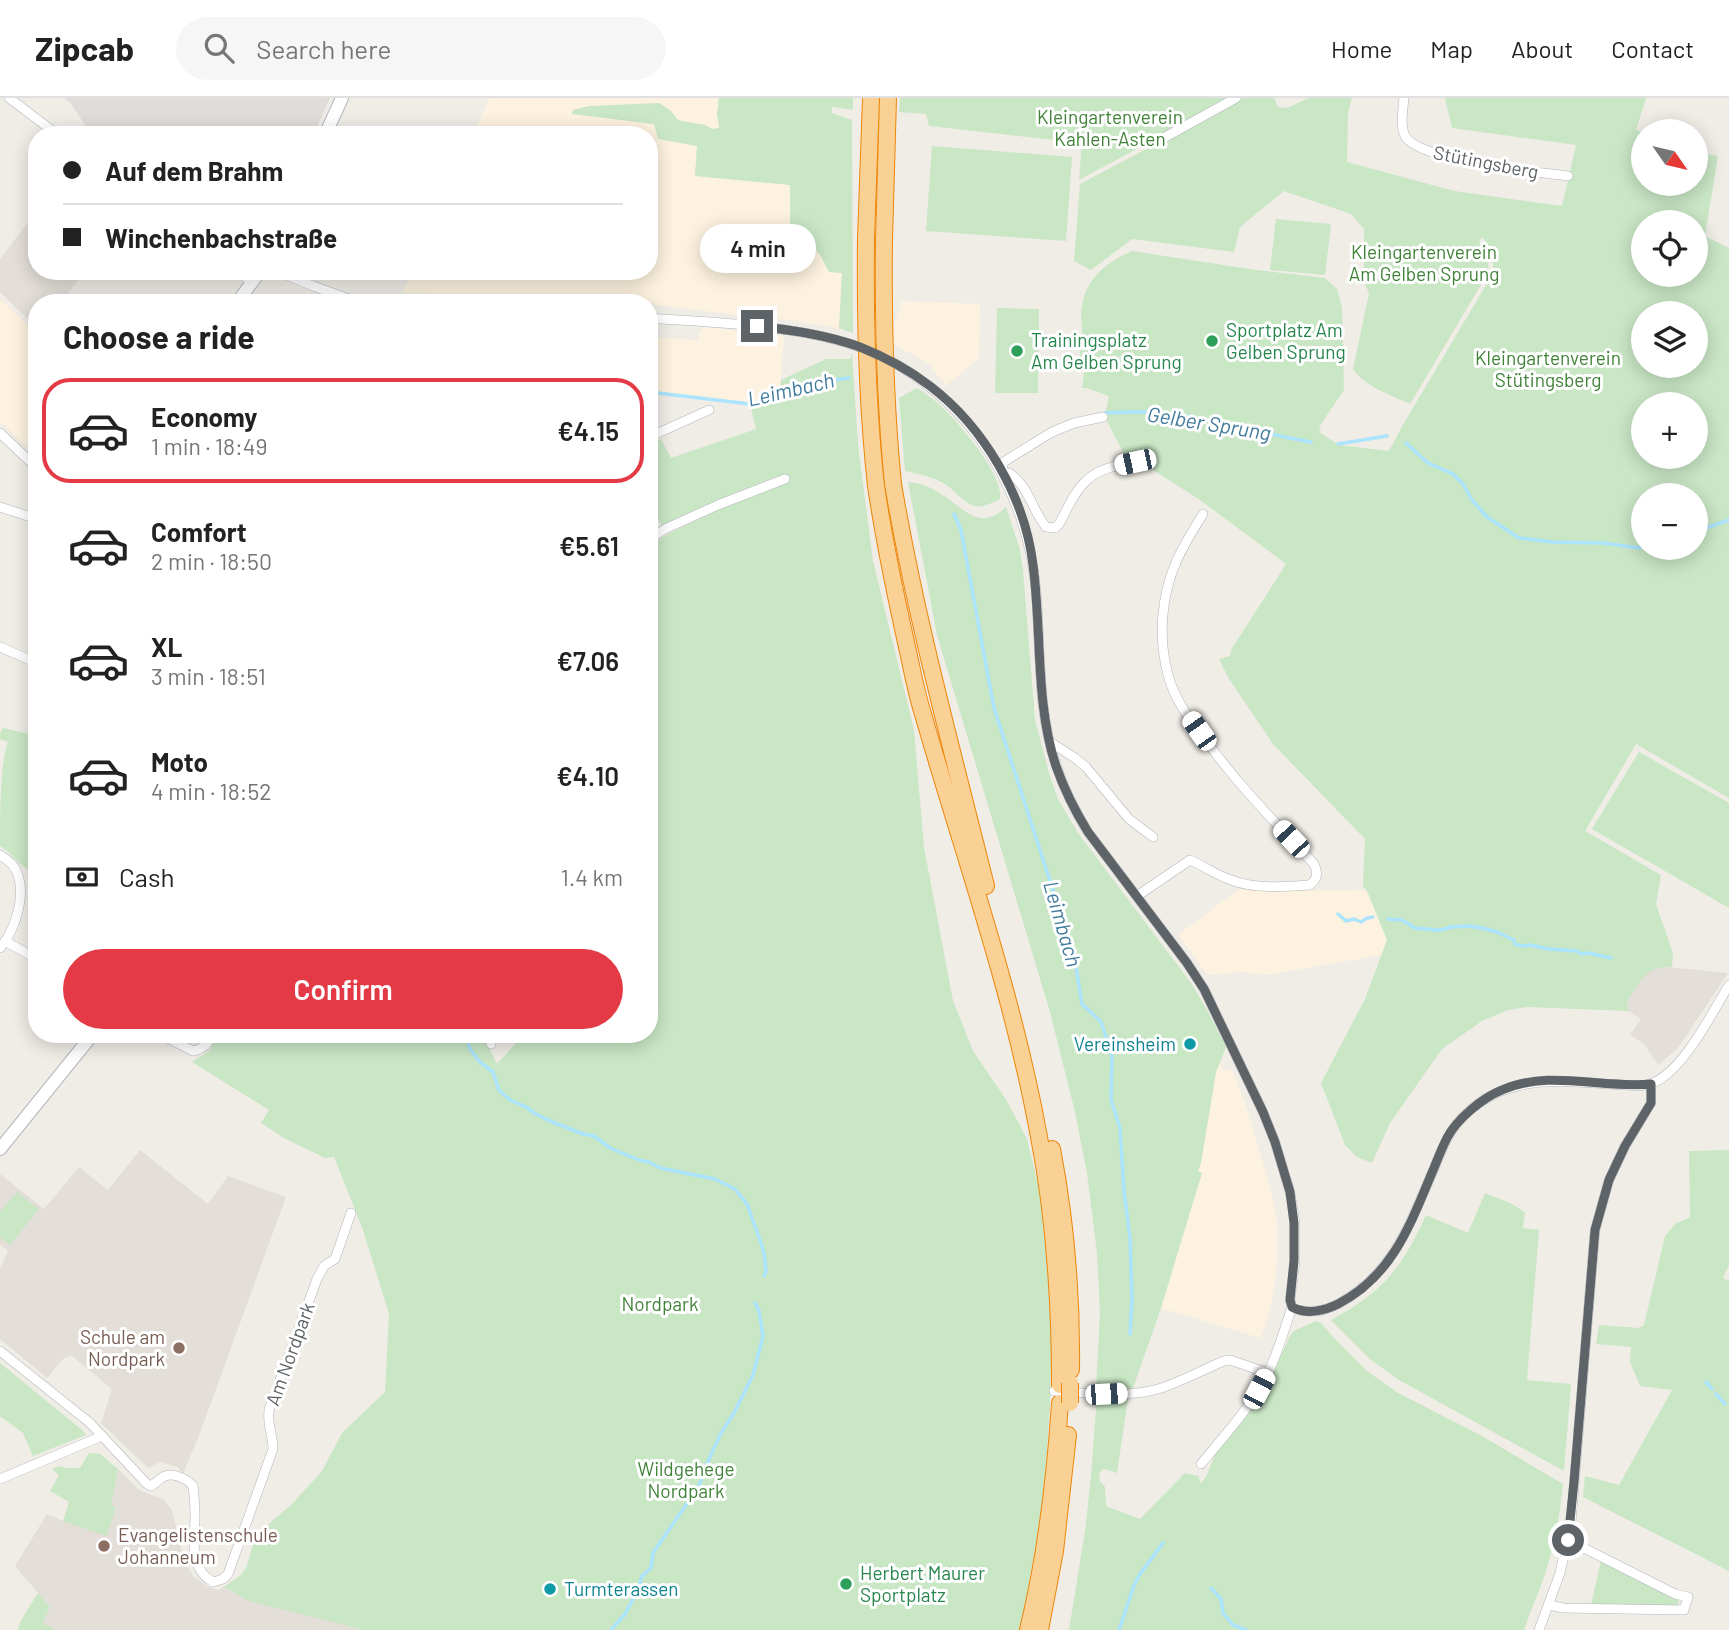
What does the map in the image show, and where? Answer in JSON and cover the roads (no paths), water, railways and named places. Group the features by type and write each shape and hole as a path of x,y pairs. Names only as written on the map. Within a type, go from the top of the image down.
{"highway":[{"path":"871,98 865,305 867,381 876,486 885,545 922,711 992,943 1032,1102 1056,1257 1067,1457 1055,1551 1040,1630"},
{"path":"888,98 883,313 885,385 893,484 920,624 997,931 1034,1061 1057,1174 1068,1266 1071,1331 1048,1524 1028,1630"}],"street":[{"path":"9,98 46,126"},
{"path":"329,126 342,98"},
{"path":"1158,141 1236,98"},
{"name":"Stütingsberg","path":"1405,98 1402,124 1404,134 1418,147 1462,160 1569,176"},
{"path":"243,294 252,282 249,280"},
{"path":"299,280 335,294"},
{"path":"658,319 790,330 842,341 874,353 903,368 941,395 975,430 1004,476 1022,518 1033,563 1043,705 1049,742 1064,788 1088,832 1204,989 1275,1142 1290,1192 1294,1223 1290,1300 1292,1307 1268,1373 1259,1389 1201,1464"},
{"path":"658,433 709,410"},
{"path":"1004,476 1002,463 1052,432 1074,423 1103,417"},
{"path":"0,433 28,459"},
{"path":"1004,476 1009,473 1017,478 1030,496 1043,523 1050,528 1059,524 1077,492 1093,474 1150,459"},
{"path":"658,534 718,505 785,479"},
{"path":"0,507 28,516"},
{"path":"1137,896 1190,860 1229,880 1244,884 1309,885 1317,876 1314,864 1218,758 1180,704 1168,676 1163,634 1164,602 1176,561 1203,514"},
{"path":"0,648 28,659"},
{"path":"1049,742 1086,767 1129,819 1153,837"},
{"path":"0,855 16,869 19,881 18,909 3,945 28,955"},
{"path":"1292,1307 1297,1310 1316,1311 1331,1307 1349,1298 1383,1269 1398,1248 1447,1138 1475,1106 1502,1090 1531,1082 1637,1086 1651,1084 1667,1074 1680,1061 1729,985"},
{"path":"0,1149 86,1043"},
{"path":"177,1043 193,1051 209,1043"},
{"path":"1539,1630 1568,1540 1595,1230 1609,1180 1625,1146 1651,1103 1651,1084"},
{"name":"Am Nordpark","path":"102,1436 150,1486 165,1476 177,1477 191,1483 195,1511 195,1560 205,1578 213,1582 223,1579 228,1574 273,1449 267,1420 269,1410 317,1279 324,1266 335,1259 351,1213"},
{"path":"0,1351 90,1423 102,1436 0,1479"},
{"path":"1063,1393 1106,1394 1159,1389 1230,1360 1268,1373"},
{"path":"1549,1605 1563,1608 1684,1610 1688,1597 1675,1594 1568,1540"}],"waterway":[{"name":"Leimbach","path":"658,393 750,404 765,401 810,383 849,378"},
{"name":"Gelber Sprung","path":"1105,413 1166,413 1311,442"},
{"name":"Gelber Sprung","path":"1338,444 1387,436"},
{"name":"Gelber Sprung","path":"1406,443 1428,463 1453,474 1487,517 1519,538 1631,547"},
{"name":"Leimbach","path":"954,514 961,530 994,708 1074,955 1082,1004 1101,1022 1112,1055 1111,1100 1120,1128 1130,1238 1130,1334"},
{"name":"Gelber Sprung","path":"1708,527 1729,520"},
{"path":"1338,914 1346,921 1354,919 1361,922 1373,917"},
{"path":"1388,919 1402,920 1415,928 1482,928 1497,932 1521,946 1577,951 1581,954 1611,958"},
{"path":"468,1043 480,1062 493,1072 499,1090 510,1100 550,1121 594,1136 610,1148 639,1160 660,1168 715,1179 735,1189 747,1204 761,1243 766,1271 764,1276"},
{"path":"611,1630 625,1614 642,1576 651,1568 653,1553 699,1486 720,1435 753,1375 763,1336 755,1303"},
{"path":"1706,1382 1712,1389"},
{"path":"1716,1394 1725,1404"},
{"name":"Leimbach","path":"1119,1630 1134,1585 1163,1543"},
{"path":"1211,1588 1221,1599 1223,1613 1233,1625 1246,1630"}],"place":[{"name":"Sportplatz Am Gelben Sprung","path":"1212,341"},
{"name":"Trainingsplatz Am Gelben Sprung","path":"1017,351"},
{"name":"Vereinsheim","path":"1190,1044"},
{"name":"Schule am Nordpark","path":"179,1348"},
{"name":"Evangelistenschule Johanneum","path":"104,1546"},
{"name":"Herbert Maurer Sportplatz","path":"846,1584"},
{"name":"Turmterassen","path":"550,1589"}],"park label":[{"name":"Kleingartenverein Kahlen-Asten","path":"1110,128"},
{"name":"Kleingartenverein Am Gelben Sprung","path":"1424,263"},
{"name":"Kleingartenverein Stütingsberg","path":"1548,369"},
{"name":"Nordpark","path":"660,1304"},
{"name":"Wildgehege Nordpark","path":"686,1480"}]}
